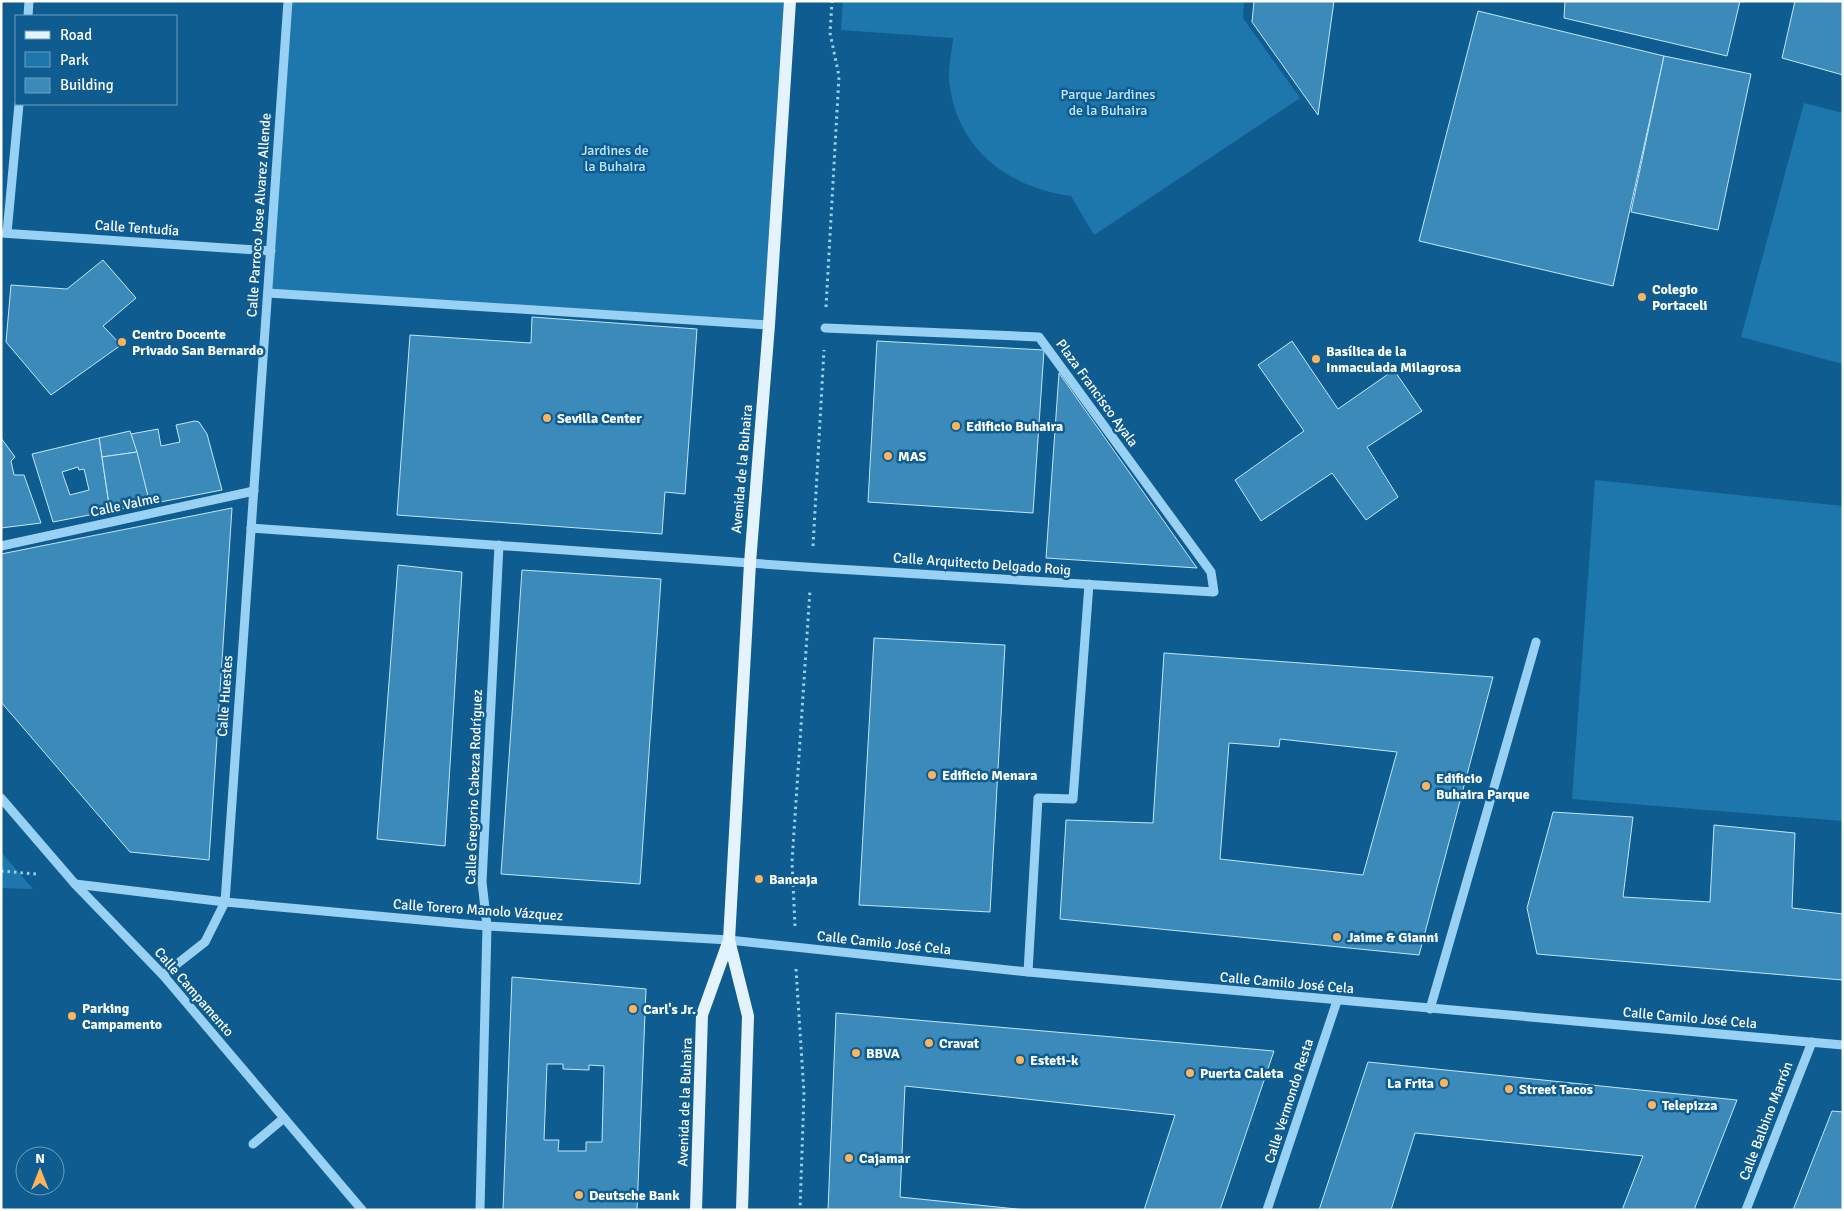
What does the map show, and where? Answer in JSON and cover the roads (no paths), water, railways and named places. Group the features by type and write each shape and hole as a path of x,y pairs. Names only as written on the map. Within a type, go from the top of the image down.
{"main road":[{"name":"Avenida de la Buhaira","path":"696,1210 702,1014 729,940 750,563 769,325 790,1"},
{"name":"Avenida de la Buhaira","path":"729,940 748,1016 742,1210"}],"street":[{"path":"28,15 29,1"},
{"name":"Calle Parroco Jose Alvarez Allende","path":"254,491 288,1"},
{"path":"4,233 19,105"},
{"name":"Calle Tentudía","path":"4,233 271,251"},
{"path":"268,293 769,325"},
{"name":"Plaza Francisco Ayala","path":"825,328 1039,337 1211,572 1214,592"},
{"name":"Calle Huestes","path":"225,902 254,491"},
{"name":"Calle Valme","path":"1,546 254,491"},
{"name":"Calle Arquitecto Delgado Roig","path":"251,528 750,563 1214,592"},
{"name":"Calle Gregorio Cabeza Rodríguez","path":"480,1210 487,926 482,882 499,545"},
{"path":"1028,972 1038,798 1073,799 1089,584"},
{"path":"1430,1009 1536,642"},
{"name":"Calle Campamento","path":"1,798 75,884 163,975 362,1210"},
{"name":"Calle Torero Manolo Vázquez","path":"75,884 225,902 487,926 729,940"},
{"path":"163,975 204,942 225,902"},
{"name":"Calle Camilo José Cela","path":"729,940 1028,972 1843,1045"},
{"name":"Calle Vermondo Resta","path":"1267,1210 1337,1001"},
{"name":"Calle Balbino Marrón","path":"1746,1210 1812,1042"},
{"path":"253,1144 284,1118"}],"place":[{"name":"Colegio Portaceli","path":"1642,297"},
{"name":"Centro Docente Privado San Bernardo","path":"122,342"},
{"name":"Basílica de la Inmaculada Milagrosa","path":"1316,359"},
{"name":"Sevilla Center","path":"547,418"},
{"name":"Edificio Buhaira","path":"956,426"},
{"name":"MAS","path":"888,456"},
{"name":"Edificio Menara","path":"932,775"},
{"name":"Edificio Buhaira Parque","path":"1426,786"},
{"name":"Bancaja","path":"759,879"},
{"name":"Jaime & Gianni","path":"1337,937"},
{"name":"Carl's Jr.","path":"633,1009"},
{"name":"Parking Campamento","path":"72,1016"},
{"name":"Cravat","path":"929,1043"},
{"name":"BBVA","path":"856,1053"},
{"name":"Esteti-k","path":"1020,1060"},
{"name":"Puerta Caleta","path":"1190,1073"},
{"name":"La Frita","path":"1444,1083"},
{"name":"Street Tacos","path":"1509,1089"},
{"name":"Telepizza","path":"1652,1105"},
{"name":"Cajamar","path":"849,1158"},
{"name":"Deutsche Bank","path":"579,1195"}],"park label":[{"name":"Parque Jardines de la Buhaira","path":"1108,102"},
{"name":"Jardines de la Buhaira","path":"615,158"}]}
